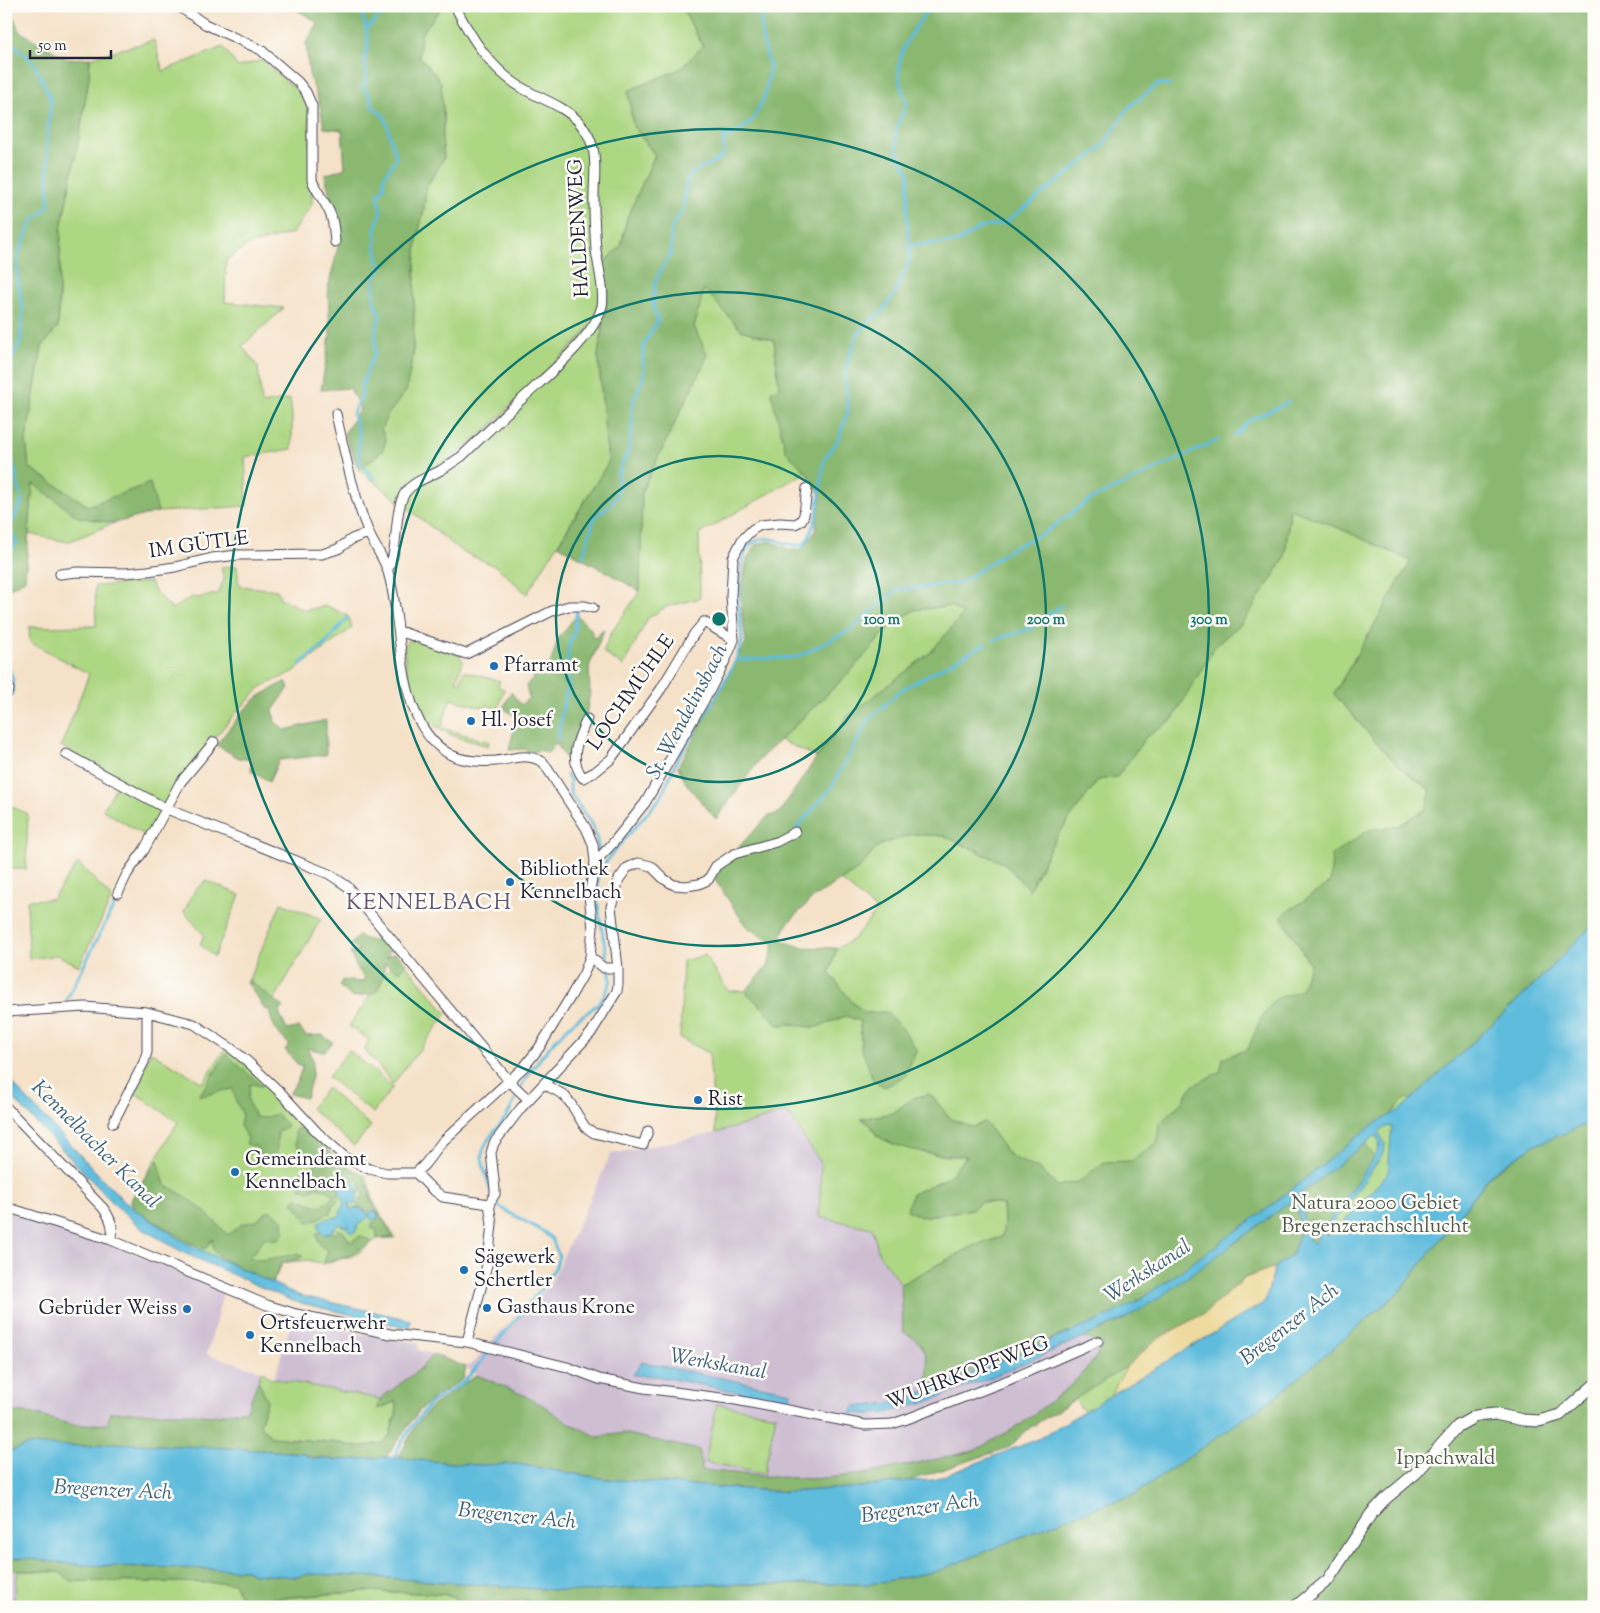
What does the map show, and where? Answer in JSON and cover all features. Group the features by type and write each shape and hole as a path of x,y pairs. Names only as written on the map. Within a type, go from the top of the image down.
{"street":[{"path":"178,6 205,24 260,50 277,63 306,92 312,106 312,180 315,189 329,211 334,225 335,242"},
{"name":"HALDENWEG","path":"388,569 391,563 399,513 405,494 419,481 444,469 461,457 553,370 581,341 597,320 602,305 594,224 595,156 593,143 588,133 568,112 507,78 484,54 455,6"},
{"path":"6,1012 85,1007 147,1012 194,1024 232,1049 282,1094 316,1132 346,1158 369,1169 387,1173 416,1173 442,1142 480,1107 511,1083 539,1048 584,972 590,957 593,928 589,896 595,862 593,844 586,828 543,762 534,757 524,756 496,761 467,761 450,754 423,730 414,713 407,685 388,569 368,533 356,497 336,414"},
{"path":"595,862 645,803 710,690 734,640 731,596 733,558 742,540 760,525 795,524 801,521 804,515 808,488"},
{"name":"IM GÜTLE","path":"60,574 148,571 212,558 238,555 322,554 338,549 352,539 368,533"},
{"path":"399,631 466,654 552,611 569,606 593,608"},
{"name":"LOCHMÜHLE","path":"588,719 577,739 575,759 578,772 583,778 595,772 611,759 661,689 694,634 704,622 734,640"},
{"path":"6,695 9,690 7,677"},
{"path":"118,893 126,874 144,850 180,783 214,742"},
{"path":"66,754 167,809 329,874 347,886 511,1083 527,1098"},
{"path":"466,1342 488,1261 492,1224 491,1153 494,1143 527,1098 544,1084 578,1048 602,1017 617,991 618,984 612,968 611,907 619,879 627,868 638,863 650,866 664,879 674,885 700,884 708,880 716,866 734,854 776,842 795,832"},
{"path":"590,957 612,968"},
{"path":"113,1123 144,1062 147,1052 147,1012"},
{"path":"544,1084 564,1095 585,1128 594,1133 643,1145 648,1131"},
{"path":"6,1107 103,1208 111,1222 111,1240"},
{"path":"416,1173 443,1197 492,1200"},
{"name":"WUHRKOPFWEG","path":"6,1207 111,1240 267,1305 296,1314 390,1334 466,1342 567,1367 599,1379 736,1400 842,1421 878,1425 892,1424 1011,1380 1098,1341"},
{"path":"1295,1607 1328,1580 1371,1514 1416,1472 1458,1426 1476,1416 1495,1414 1523,1420 1539,1421 1560,1415 1594,1385"}],"shaded area":[{"path":"786,1112 821,1163 819,1217 872,1228 879,1254 901,1284 903,1332 917,1338 926,1355 928,1388 1069,1332 1104,1345 1093,1362 1069,1387 1020,1425 974,1451 866,1474 812,1479 702,1470 623,1433 599,1437 565,1421 544,1406 477,1375 466,1367 476,1361 489,1343 550,1285 611,1154 716,1133"},
{"path":"6,1211 86,1234 224,1290 207,1354 262,1371 247,1410 209,1416 188,1413 111,1412 107,1424 73,1425 33,1414 6,1410"},
{"path":"293,1317 358,1333 418,1343 418,1350 433,1354 420,1369 380,1399 274,1379"},
{"path":"6,1570 18,1571 14,1607 6,1607"}],"green space":[{"path":"6,6 10,6 19,31 67,59 90,58 89,77 79,139 61,229 58,327 42,347 26,440 29,467 88,506 150,483 158,512 114,523 78,517 33,483 25,580 6,590 12,503 11,465 6,458"},
{"path":"291,6 443,6 421,34 419,56 441,82 444,158 426,188 424,209 417,239 413,355 406,391 387,416 381,429 386,440 382,451 359,470 344,434 360,409 350,388 321,390 330,336 328,288 340,239 325,175 345,168 342,130 324,128 320,105 309,74 306,43 318,23"},
{"path":"443,6 681,6 703,46 680,69 628,91 633,126 655,155 627,218 621,246 600,294 596,316 579,341 495,423 399,501 359,470 382,451 386,440 381,429 387,416 406,391 413,355 417,239 424,209 426,188 444,158 441,82 419,56 421,34"},
{"path":"681,6 1594,6 1594,923 1530,989 1411,1100 1407,1098 1392,1114 1371,1126 1366,1145 1375,1157 1313,1245 1308,1240 1309,1233 1305,1226 1292,1255 1275,1267 1244,1278 1205,1313 1159,1338 1127,1366 1025,1431 1010,1447 908,1481 862,1487 788,1492 606,1479 517,1464 475,1465 398,1458 416,1425 431,1407 477,1375 521,1394 544,1406 565,1421 598,1437 623,1433 699,1450 702,1470 812,1479 866,1474 974,1451 1020,1425 1069,1387 1093,1362 1103,1345 1069,1332 927,1389 928,1371 926,1355 919,1343 903,1332 901,1284 973,1246 1002,1237 1004,1222 1003,1205 981,1201 973,1209 921,1217 907,1210 912,1194 947,1178 967,1156 933,1154 900,1146 879,1137 869,1124 860,1119 893,1113 913,1098 930,1094 951,1119 972,1127 985,1122 1010,1156 1038,1169 1058,1186 1080,1181 1104,1162 1131,1161 1157,1143 1159,1124 1182,1102 1192,1086 1220,1072 1223,1058 1248,1049 1260,1020 1275,999 1301,990 1310,964 1281,916 1330,883 1332,855 1369,830 1398,826 1426,809 1431,790 1402,769 1334,694 1411,561 1341,529 1290,509 1285,558 1243,622 1215,646 1172,720 1146,737 1117,777 1098,780 1055,839 1029,890 1005,864 944,836 912,834 878,846 860,868 814,897 788,923 780,940 801,947 837,948 829,973 854,1004 865,1013 886,1012 902,1028 917,1050 905,1076 885,1087 873,1080 861,1047 860,1021 846,1016 814,1028 795,1024 778,1025 745,991 768,966 774,944 746,926 715,880 721,866 767,817 779,813 848,716 931,652 963,614 950,606 915,610 892,624 850,672 761,758 716,819 687,785 678,767 746,642 741,592 747,560 755,545 769,541 791,550 802,549 815,532 821,496 806,472 786,452 771,392 779,386 774,340 741,330 704,289 694,327 708,355 642,491 640,591 558,545 608,463 598,355 607,299 602,265 621,246 627,218 655,155 633,126 628,91 680,69 703,46"},
{"path":"154,40 163,71 223,47 238,67 262,60 301,94 309,106 312,204 293,233 248,245 226,260 225,302 284,308 242,346 258,367 262,404 290,399 292,415 292,449 245,457 247,506 158,512 149,484 88,506 29,467 26,440 42,347 58,327 61,229 79,139 89,77 90,58"},
{"path":"704,288 741,330 774,340 786,452 806,472 699,534 700,598 666,607 648,618 623,666 603,652 611,633 640,591 642,491 707,355 694,327"},
{"path":"604,315 598,355 608,463 527,594 497,567 461,551 404,505 411,490 440,474"},
{"path":"33,483 78,517 114,523 68,542 29,534"},
{"name":"Natura 2000 Gebiet Bregenzerachschlucht","path":"1290,509 1341,529 1411,561 1334,694 1402,769 1431,791 1594,525 1594,1377 1335,1563 725,1598 973,1564 1151,1491 1084,1412 1069,1391 1106,1345 1058,1186 1038,1169 1010,1156 985,1122 972,1127 951,1119 930,1094 913,1098 893,1113 861,1119 871,1125 876,1135 921,1152 947,1156 967,1156 947,1178 912,1194 921,1217 973,1209 981,1201 1003,1205 1004,1222 1002,1237 973,1246 901,1284 879,1254 872,1228 819,1217 821,1163 787,1112 716,1133 709,1053 680,1038 683,961 705,955 728,991 745,991 778,1025 795,1024 814,1028 846,1016 860,1021 861,1047 917,1050 902,1028 886,1012 865,1013 854,1004 829,973 837,948 852,940 877,911 841,880 860,868 878,846 912,834 944,836 1005,864 1029,890 1055,839 1098,780 1117,777 1146,737 1172,720 1215,646 1243,622 1285,558","holes":["1330,883 1313,977 1304,981 1310,964 1282,916"]},
{"path":"237,566 239,586 277,590 281,599 305,610 327,606 348,616 352,628 293,672 261,687 234,715 177,782 148,836 103,810 120,780 61,746 89,674 30,642 29,627 96,626 95,586 150,582 156,593 172,609 192,597 197,598 217,594 224,580 221,567"},
{"path":"951,606 963,614 931,652 848,716 817,757 780,740 850,672 892,624 915,610"},
{"path":"577,616 591,629 593,639 604,630 589,667 590,692 586,716 574,738 572,751 573,771 556,743 548,753 540,750 529,753 524,749 509,750 515,716 503,708 511,692 521,705 529,698 526,686 544,665 550,665 559,636"},
{"path":"410,639 459,655 463,661 456,682 460,683 464,671 500,681 498,687 504,689 498,709 487,705 486,708 450,699 442,726 445,729 489,742 488,746 459,738 441,730 433,725 421,709 418,709 406,668 404,647"},
{"path":"286,681 289,688 273,710 275,722 285,730 326,720 326,755 279,760 269,782 251,771 252,760 239,758 216,745 245,709 258,697"},
{"path":"6,804 28,814 26,869 6,869"},
{"path":"78,863 112,898 79,966 57,955 29,959 27,900 52,899"},
{"path":"207,881 240,895 214,957 200,944 204,935 184,912 195,890"},
{"path":"281,903 321,919 273,1002 249,979"},
{"path":"381,931 393,948 386,957 395,953 407,964 400,972 385,963 378,990 369,994 352,997 339,986 342,980 361,982 365,979 356,966 350,952 359,951 351,944 358,936 374,942 374,936"},
{"path":"398,955 447,1014 393,1084 364,1049 369,1040 349,1026"},
{"path":"248,980 283,1007 279,1013 287,1030 299,1027 306,1036 322,1035 333,1043 323,1052 307,1048 313,1060 312,1077 306,1098 289,1094 298,1079 303,1065 299,1066 285,1050 289,1044 276,1029 271,1020 269,1009 265,1010 247,982"},
{"path":"225,1049 243,1062 275,1093 339,1161 366,1176 375,1205 395,1238 377,1239 355,1255 324,1264 308,1260 283,1263 272,1283 188,1244 134,1209 131,1200 178,1122 132,1091 151,1052 203,1083"},
{"path":"349,1050 393,1087 373,1113 328,1077"},
{"path":"226,1054 262,1086 250,1084 248,1101 255,1117 264,1118 276,1114 288,1126 278,1131 276,1156 261,1161 257,1147 246,1144 248,1139 240,1126 242,1113 233,1089 199,1096"},
{"path":"327,1088 371,1126 354,1146 310,1108"},
{"name":"Ippachwald","path":"1594,1121 1594,1607 529,1607 528,1600 481,1603 465,1602 443,1594 365,1591 242,1601 234,1583 71,1581 59,1572 6,1570 6,1559 22,1558 79,1565 246,1570 254,1574 297,1577 310,1574 359,1576 583,1592 679,1584 870,1584 938,1571 1065,1519 1135,1494 1278,1395 1399,1292 1492,1174 1533,1146"},
{"path":"301,1128 308,1130 338,1162 364,1177 374,1206 393,1237 377,1238 376,1229 371,1228 372,1223 377,1220 378,1214 375,1211 367,1215 366,1211 357,1206 364,1195 358,1179 350,1183 342,1180 339,1187 339,1196 332,1205 331,1214 328,1213 317,1220 308,1222 293,1202 298,1198 320,1207 334,1196 329,1191 317,1187 309,1191 300,1188 301,1181 298,1176 300,1173 306,1168 317,1167 296,1145 295,1130"},
{"path":"158,1160 165,1185 199,1207 228,1235 242,1224 256,1221 269,1210 283,1220 284,1232 278,1240 264,1238 257,1249 248,1257 261,1260 299,1254 304,1255 299,1259 282,1262 272,1283 224,1260 214,1251 212,1239 205,1249 189,1242 134,1209 131,1200"},
{"path":"338,1229 343,1231 350,1242 360,1236 372,1241 350,1255 324,1262 328,1251 321,1246 316,1234 321,1232 324,1235 331,1232 338,1234"},
{"path":"433,1354 466,1367 463,1379 435,1397 419,1411 386,1457 332,1459 320,1458 304,1453 110,1443 91,1446 29,1445 11,1451 6,1450 6,1411 33,1414 73,1425 107,1424 111,1412 188,1413 209,1416 247,1410 258,1381 267,1400 260,1425 271,1437 341,1443 357,1447 382,1443 390,1435 397,1405 396,1401 378,1409 380,1399 420,1369"},
{"path":"262,1371 271,1378 380,1399 378,1409 397,1401 397,1410 390,1435 382,1443 357,1447 341,1443 271,1437 260,1425 267,1401 258,1381"},
{"path":"717,1404 776,1415 764,1474 705,1462"},
{"path":"18,1571 59,1572 71,1581 234,1583 285,1598 365,1591 443,1594 465,1602 481,1603 528,1600 529,1607 13,1607"}],"sand":[{"path":"1275,1267 1265,1302 1110,1396 1127,1366 1159,1338 1205,1313 1245,1278"}],"water":[{"name":"Bregenzer Ach","path":"1594,923 1594,1121 1533,1146 1492,1173 1399,1292 1278,1395 1135,1494 1065,1519 938,1571 870,1584 679,1584 583,1592 359,1576 310,1574 297,1577 254,1574 246,1570 79,1565 22,1558 6,1559 6,1450 11,1451 29,1445 91,1446 110,1443 304,1453 310,1458 347,1460 386,1457 475,1465 517,1464 606,1479 788,1492 933,1480 1038,1439 1265,1302 1275,1267 1292,1255 1301,1233 1296,1198 1159,1298 1125,1319 990,1378 932,1400 886,1413 851,1413 855,1405 865,1406 890,1403 929,1391 1100,1320 1134,1303 1268,1208 1371,1126 1400,1110 1530,989","holes":["1392,1126 1388,1173 1334,1233 1325,1235 1382,1156 1385,1145 1379,1132 1386,1127","1376,1135 1380,1144 1377,1153 1313,1244 1309,1240 1310,1236 1305,1225 1299,1195"]},
{"path":"6,1077 122,1199 134,1209 188,1244 298,1295 411,1320 409,1328 292,1301 184,1253 141,1228 115,1205 6,1091"},
{"path":"346,1179 359,1189 359,1194 356,1194 358,1198 356,1203 353,1205 349,1202 350,1209 360,1208 366,1211 368,1215 375,1211 379,1218 371,1220 368,1217 358,1224 356,1231 352,1233 348,1230 349,1226 345,1227 339,1224 331,1232 324,1235 319,1230 319,1222 341,1215 340,1211 344,1205 339,1191 339,1184"},
{"path":"642,1362 791,1392 789,1402 656,1376 633,1375"}],"waterway":[{"path":"360,6 368,40 367,53 364,59 366,74 363,88 369,94 373,107 384,116 396,159 384,176 384,188 378,194 381,213 374,231 377,237 375,246 378,254 377,260 382,267 374,277 374,300 380,317 376,329 375,352 362,385 362,396 355,407 353,415 359,433 359,463 375,479"},
{"path":"366,29 391,6"},
{"path":"583,557 594,519 612,503 618,493 620,485 617,475 628,452 633,402 643,379 644,367 642,356 644,344 658,321 653,307 655,282 671,254 671,230 683,210 686,184 695,171 722,157 724,151 723,139 737,133 753,120 765,95 770,68 762,37 761,17 755,6"},
{"name":"St. Wendelinsbach","path":"491,1193 483,1165 482,1156 485,1145 506,1117 523,1083 543,1055 573,1022 598,1004 603,998 611,980 597,901 598,879 602,868 611,855 661,797 677,760 736,660 742,640 738,603 742,565 747,547 756,541 769,538 787,544 803,545 809,537 817,515 824,460 838,440 848,412 845,373 850,354 858,334 868,322 883,311 892,298 910,261 907,215 909,173 896,150 896,130 907,103 901,88 899,63 914,29 931,6"},
{"path":"6,31 9,40 33,62 51,101 47,139 49,205 31,223 18,255 17,276 23,310 20,342 8,368 6,391"},
{"path":"910,245 958,242 979,228 1005,223 1103,146 1129,107 1158,84 1170,85"},
{"path":"1234,434 1238,433 1248,421 1289,402"},
{"path":"736,660 797,657 852,629 896,590 961,583 1012,548 1044,533 1090,500 1218,440"},
{"path":"6,444 11,454 20,494"},
{"path":"6,565 10,561 11,552 17,543 11,527 22,499"},
{"path":"994,640 1029,629 1061,606"},
{"path":"558,739 562,711 569,684 567,666 569,643 574,633 577,609"},
{"path":"300,664 325,644 347,618"},
{"path":"797,828 831,788 870,718 901,690 985,644"},
{"path":"6,664 13,681 11,696 6,708"},
{"path":"567,775 570,781 570,793 590,822 595,832 599,851"},
{"path":"67,999 117,900"},
{"path":"393,1459 401,1443 431,1403 465,1381 542,1288 555,1268 559,1256 552,1239 544,1232 501,1208 493,1199"}],"place":[{"name":"Pfarramt","path":"494,666"},
{"name":"Hl. Josef","path":"471,721"},
{"name":"Bibliothek Kennelbach","path":"510,882"},
{"name":"Rist","path":"698,1100"},
{"name":"Gemeindeamt Kennelbach","path":"235,1172"},
{"name":"Sägewerk Schertler","path":"464,1270"},
{"name":"Gasthaus Krone","path":"487,1308"},
{"name":"Gebrüder Weiss","path":"187,1309"},
{"name":"Ortsfeuerwehr Kennelbach","path":"250,1335"}],"district":[{"name":"KENNELBACH","path":"429,904"}],"water label":[{"name":"Kennelbacher Kanal","path":"95,1145"},
{"name":"Werkskanal","path":"1148,1272"},
{"name":"Werkskanal","path":"718,1365"}]}
